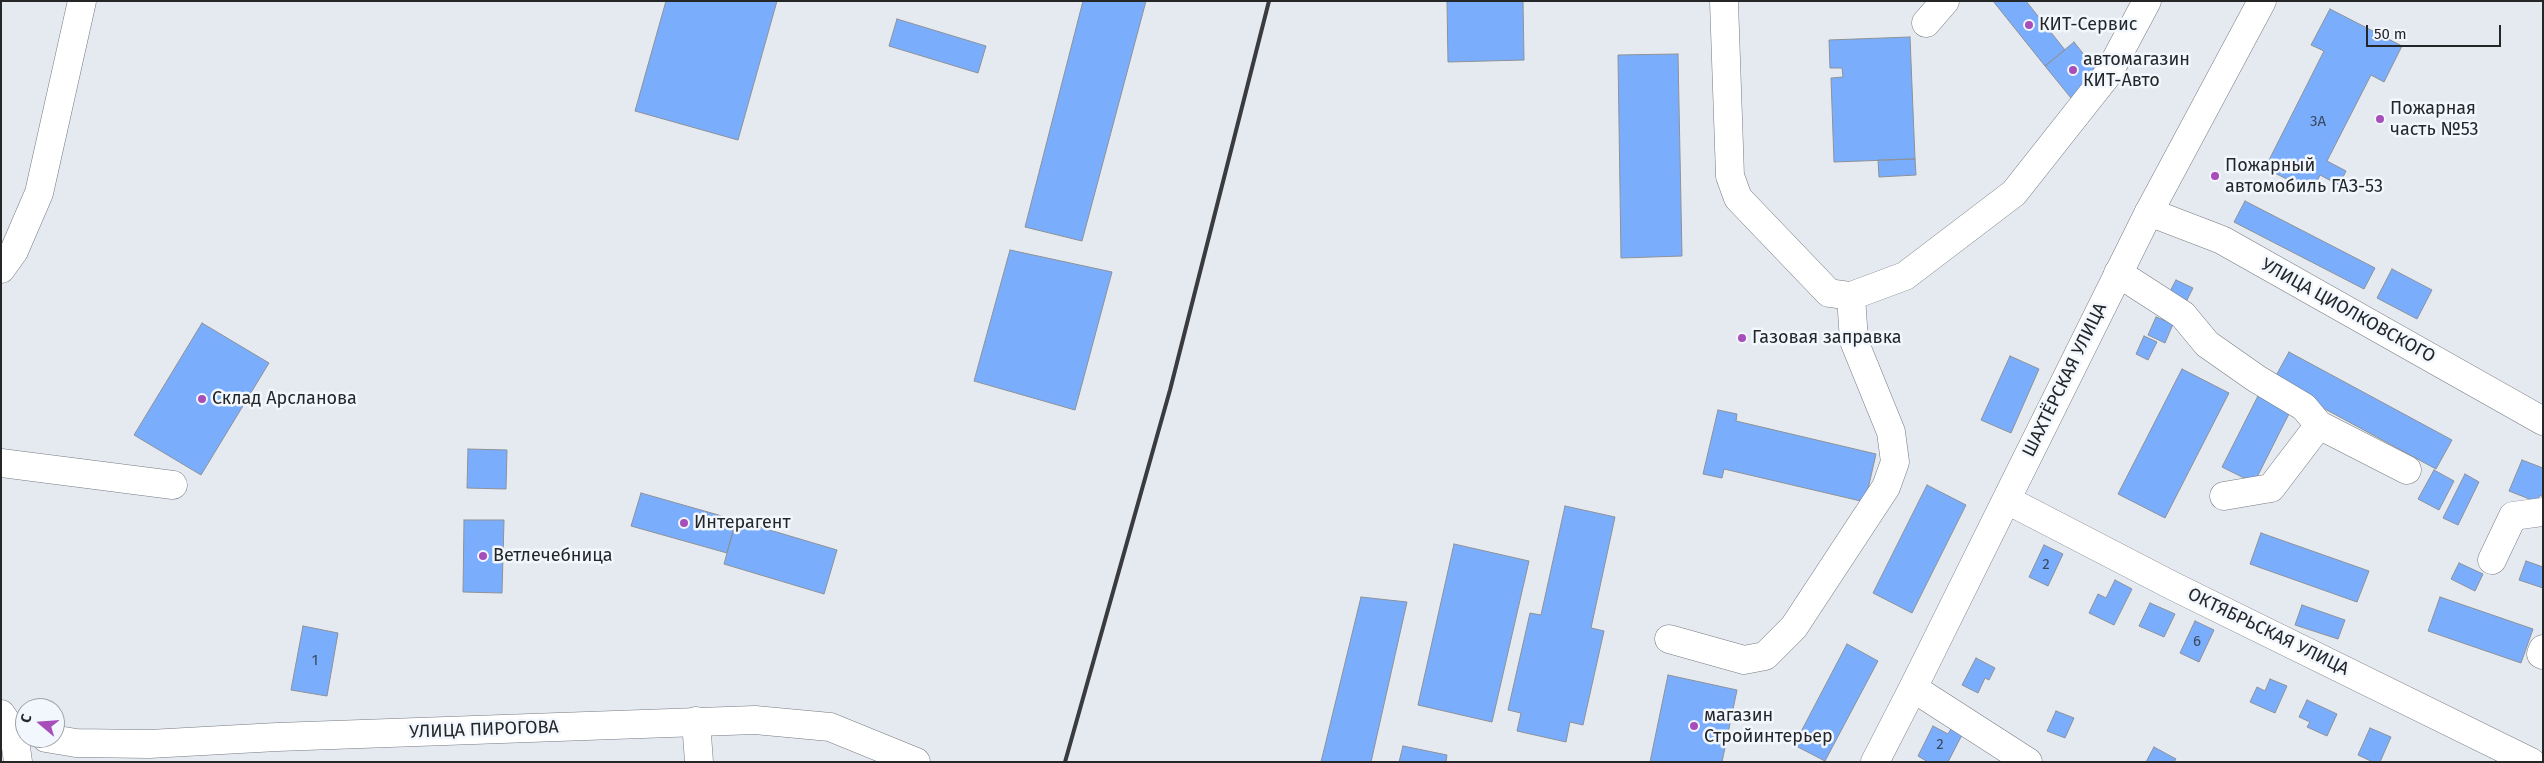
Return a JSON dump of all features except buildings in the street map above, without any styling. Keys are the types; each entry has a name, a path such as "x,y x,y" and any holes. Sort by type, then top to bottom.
{"main road":[{"path":"1,269 14,251 39,193 82,1"},
{"path":"1724,1 1730,176 1738,198 1829,293 1851,296 1906,276 2014,193 2108,74 2147,1"},
{"path":"1926,23 1945,1"},
{"name":"ШАХТЁРСКАЯ УЛИЦА","path":"1874,762 1914,688 2149,212 2262,1"},
{"name":"УЛИЦА ЦИОЛКОВСКОГО","path":"2149,212 2222,240 2543,421"},
{"path":"2118,273 2183,314 2208,344 2257,380 2304,407 2319,425 2407,470"},
{"path":"1669,639 1744,660 1765,656 1794,627 1886,487 1895,462 1891,432 1854,341 1851,296"},
{"path":"2224,496 2271,488 2319,425"},
{"path":"1,463 173,485"},
{"name":"ОКТЯБРЬСКАЯ УЛИЦА","path":"2007,500 2173,586 2531,762"},
{"path":"2492,560 2513,516 2543,512"},
{"path":"2543,649 2541,654 2543,655"},
{"path":"1914,688 2028,762"},
{"name":"УЛИЦА ПИРОГОВА","path":"65,741 149,744 754,720 830,727 916,762"},
{"path":"696,721 699,762"},
{"path":"13,727 18,762"}],"railway":[{"path":"1065,762 1170,390 1269,1"}],"place":[{"name":"КИТ-Сервис","path":"2029,25"},
{"name":"автомагазин КИТ-Авто","path":"2073,70"},
{"name":"Пожарная часть №53","path":"2380,119"},
{"name":"Пожарный автомобиль ГАЗ-53","path":"2215,176"},
{"name":"Газовая заправка","path":"1742,338"},
{"name":"Склад Арсланова","path":"202,399"},
{"name":"Интерагент","path":"684,523"},
{"name":"Ветлечебница","path":"483,556"},
{"name":"магазин Стройинтерьер","path":"1694,726"}]}
